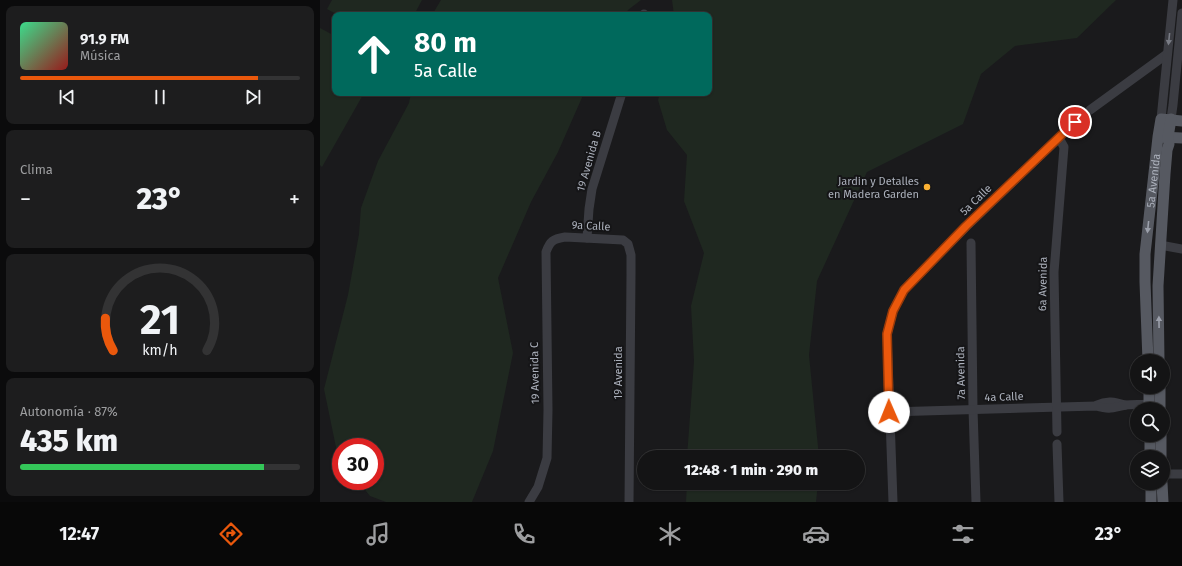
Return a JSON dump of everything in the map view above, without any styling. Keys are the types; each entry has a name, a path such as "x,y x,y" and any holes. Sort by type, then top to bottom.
{"main road":[{"name":"5a Avenida","path":"1148,354 1145,254 1163,137 1171,120"},
{"name":"5a Avenida","path":"1159,354 1158,286 1165,174 1169,144 1163,137"},
{"path":"1163,137 1182,138"},
{"path":"1151,490 1151,502"},
{"path":"1162,490 1163,502"}],"street":[{"name":"5a Avenida","path":"1171,120 1167,54 1173,0"},
{"name":"5a Avenida","path":"1171,120 1182,13"},
{"name":"5a Calle","path":"893,502 887,334 893,311 904,290 966,226 1087,112 1167,54"},
{"name":"19 Avenida B","path":"587,238 592,189 621,96"},
{"name":"6a Avenida","path":"1057,432 1054,272 1064,148 1059,138"},
{"name":"9a Calle","path":"552,240 565,237 587,238 623,240 628,244"},
{"name":"19 Avenida C","path":"529,502 538,487 547,458 548,403 546,252 552,240"},
{"name":"7a Avenida","path":"971,243 973,409 976,502"},
{"name":"19 Avenida","path":"628,244 631,255 629,502"},
{"path":"1160,245 1182,249"},
{"name":"4a Calle","path":"889,412 1096,406 1103,402 1115,402 1130,405"},
{"path":"1057,444 1059,502"},
{"path":"1170,474 1182,474"}],"shaded area":[{"path":"332,0 422,0 416,12 332,12 327,9"},
{"path":"441,0 641,0 627,12 434,12"},
{"path":"672,0 1116,0 1077,38 1015,46 981,74 963,124 867,172 817,281 809,355 818,450 688,450 694,361 691,306 704,253 684,201 687,155 667,130 658,100 659,96 712,96 712,12 674,12"},
{"path":"320,28 332,34 332,96 362,96 322,167 320,165"},
{"path":"410,96 583,96 558,152 531,202 498,278 513,353 493,451 472,502 386,502 370,496 365,490 384,490 384,438 334,438 324,389 348,295 359,234 361,208 378,161 409,103"},
{"path":"687,490 817,490 816,502 686,502"}],"place":[{"name":"Jardin y Detalles en Madera Garden","path":"927,187"}],"route":[{"path":"889,412 887,334 893,311 904,290 966,226 1075,122"}]}
